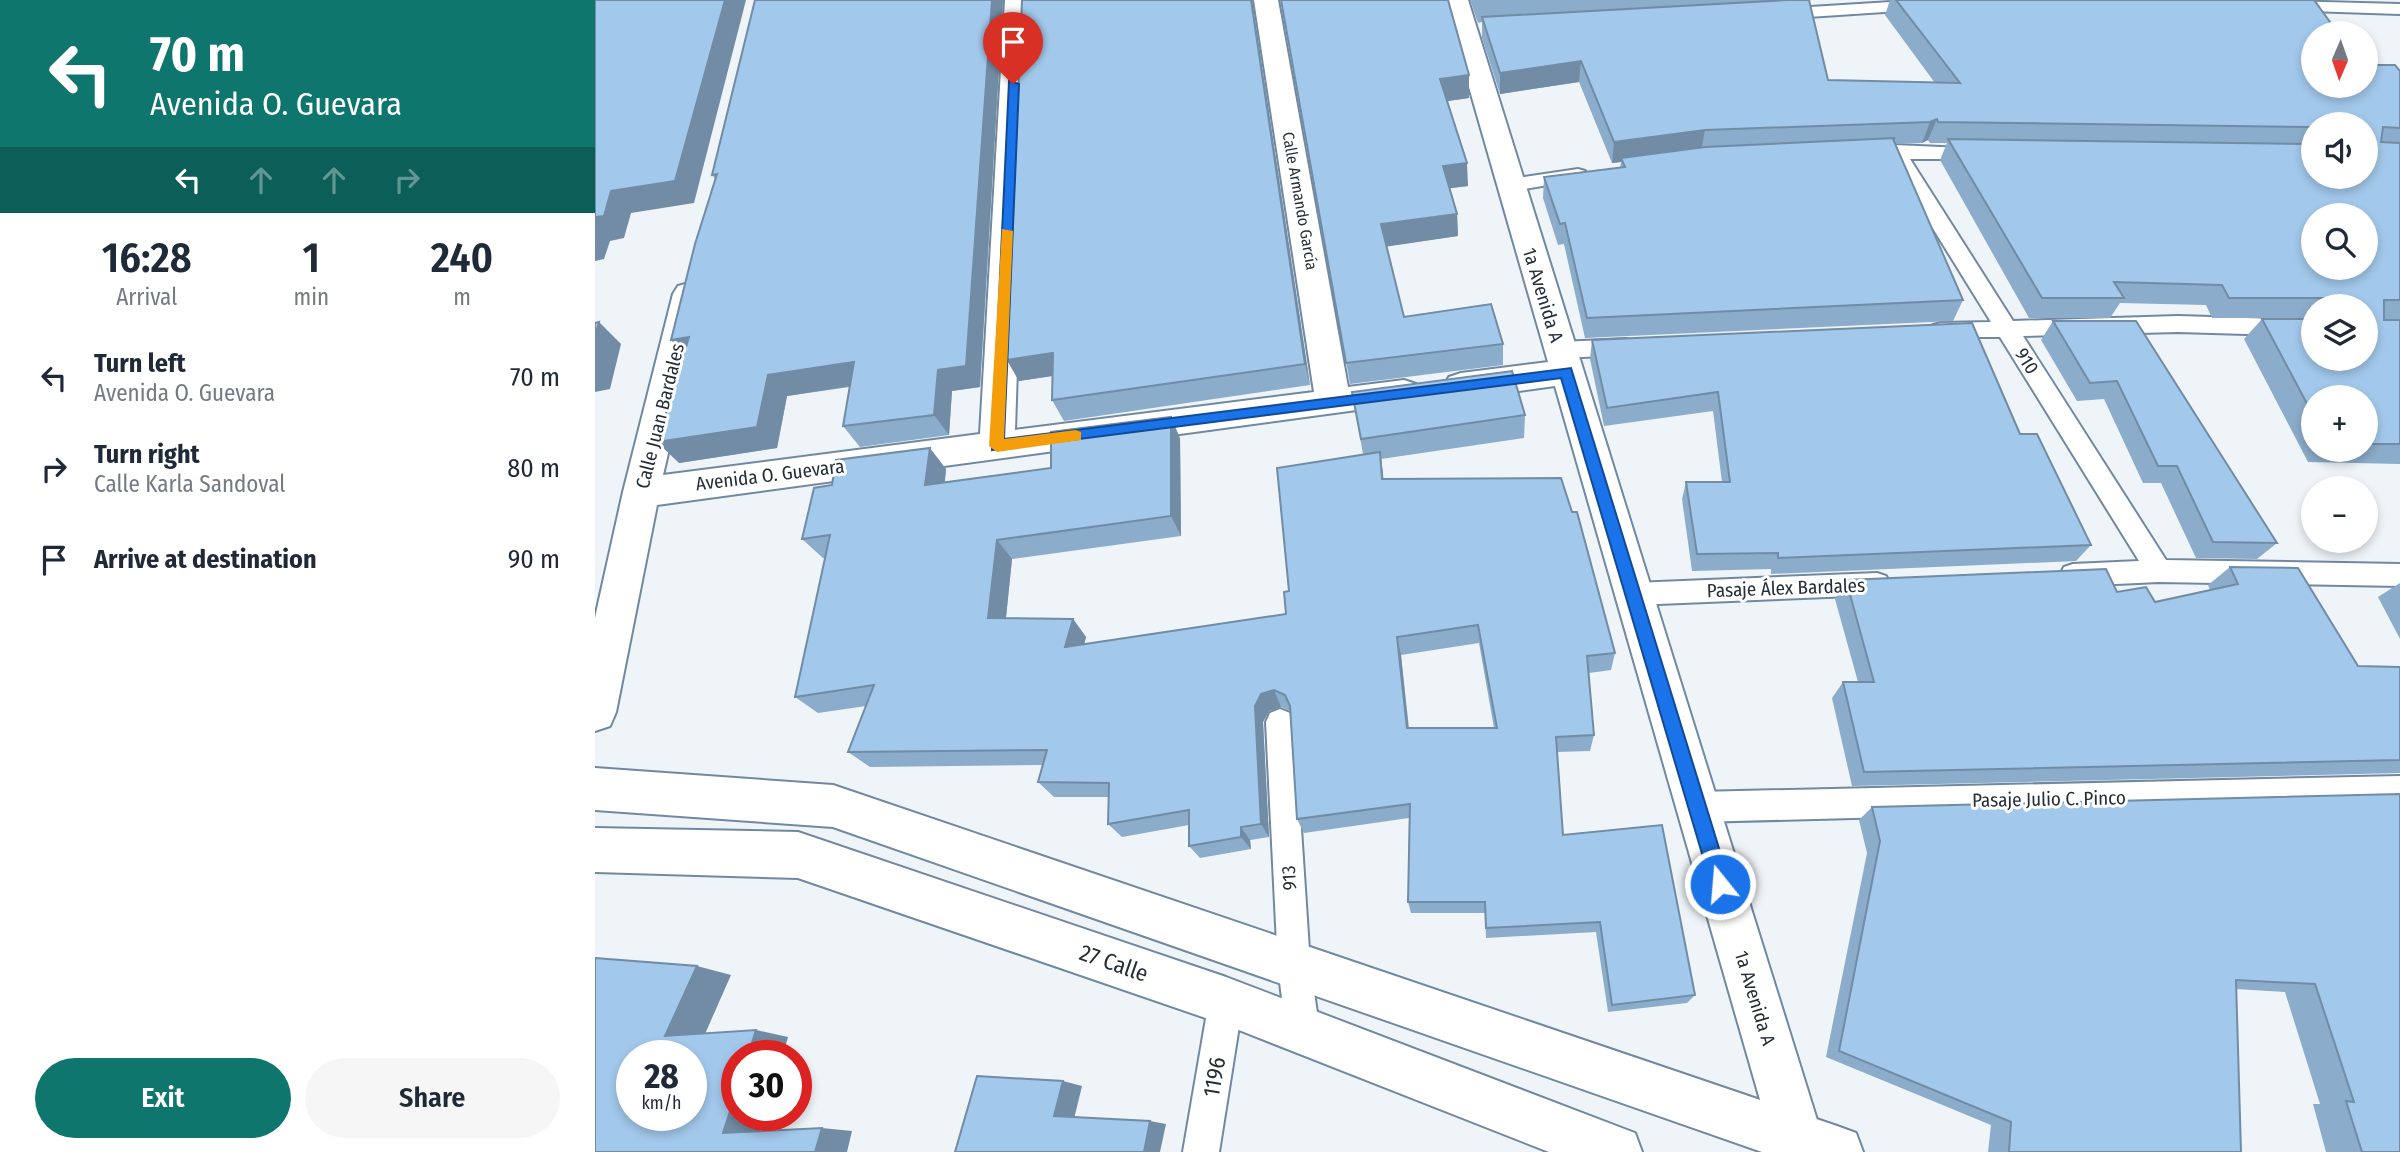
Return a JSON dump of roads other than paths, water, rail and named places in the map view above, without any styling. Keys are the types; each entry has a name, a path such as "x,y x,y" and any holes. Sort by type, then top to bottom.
{"street":[{"path":"997,446 1017,0"},
{"name":"Calle Armando García","path":"1266,0 1333,402"},
{"name":"1a Avenida A","path":"1466,21 1563,361 1697,807 1812,1147"},
{"name":"Calle Juan Bardales","path":"595,712 641,492 696,266"},
{"name":"Avenida O. Guevara","path":"641,492 1333,402 1563,361"},
{"path":"595,789 833,806 1812,1147"},
{"name":"27 Calle","path":"595,850 798,855 1226,1001 1616,1152"}],"lane":[{"path":"1755,15 1807,6 1940,4"},
{"path":"2263,6 2400,9"},
{"path":"1840,154 1895,151 1993,153"},
{"name":"910","path":"1895,151 2159,571"},
{"path":"1511,184 1601,173"},
{"path":"1923,332 2178,324 2301,328"},
{"path":"1563,361 1644,346"},
{"path":"2049,576 2159,571 2400,575"},
{"name":"Pasaje Álex Bardales","path":"1634,594 1896,583"},
{"name":"913","path":"1280,722 1294,965 1303,1033"},
{"name":"Pasaje Julio C. Pinco","path":"1697,807 2400,790"},
{"name":"1196","path":"1201,1152 1226,1001"}]}
